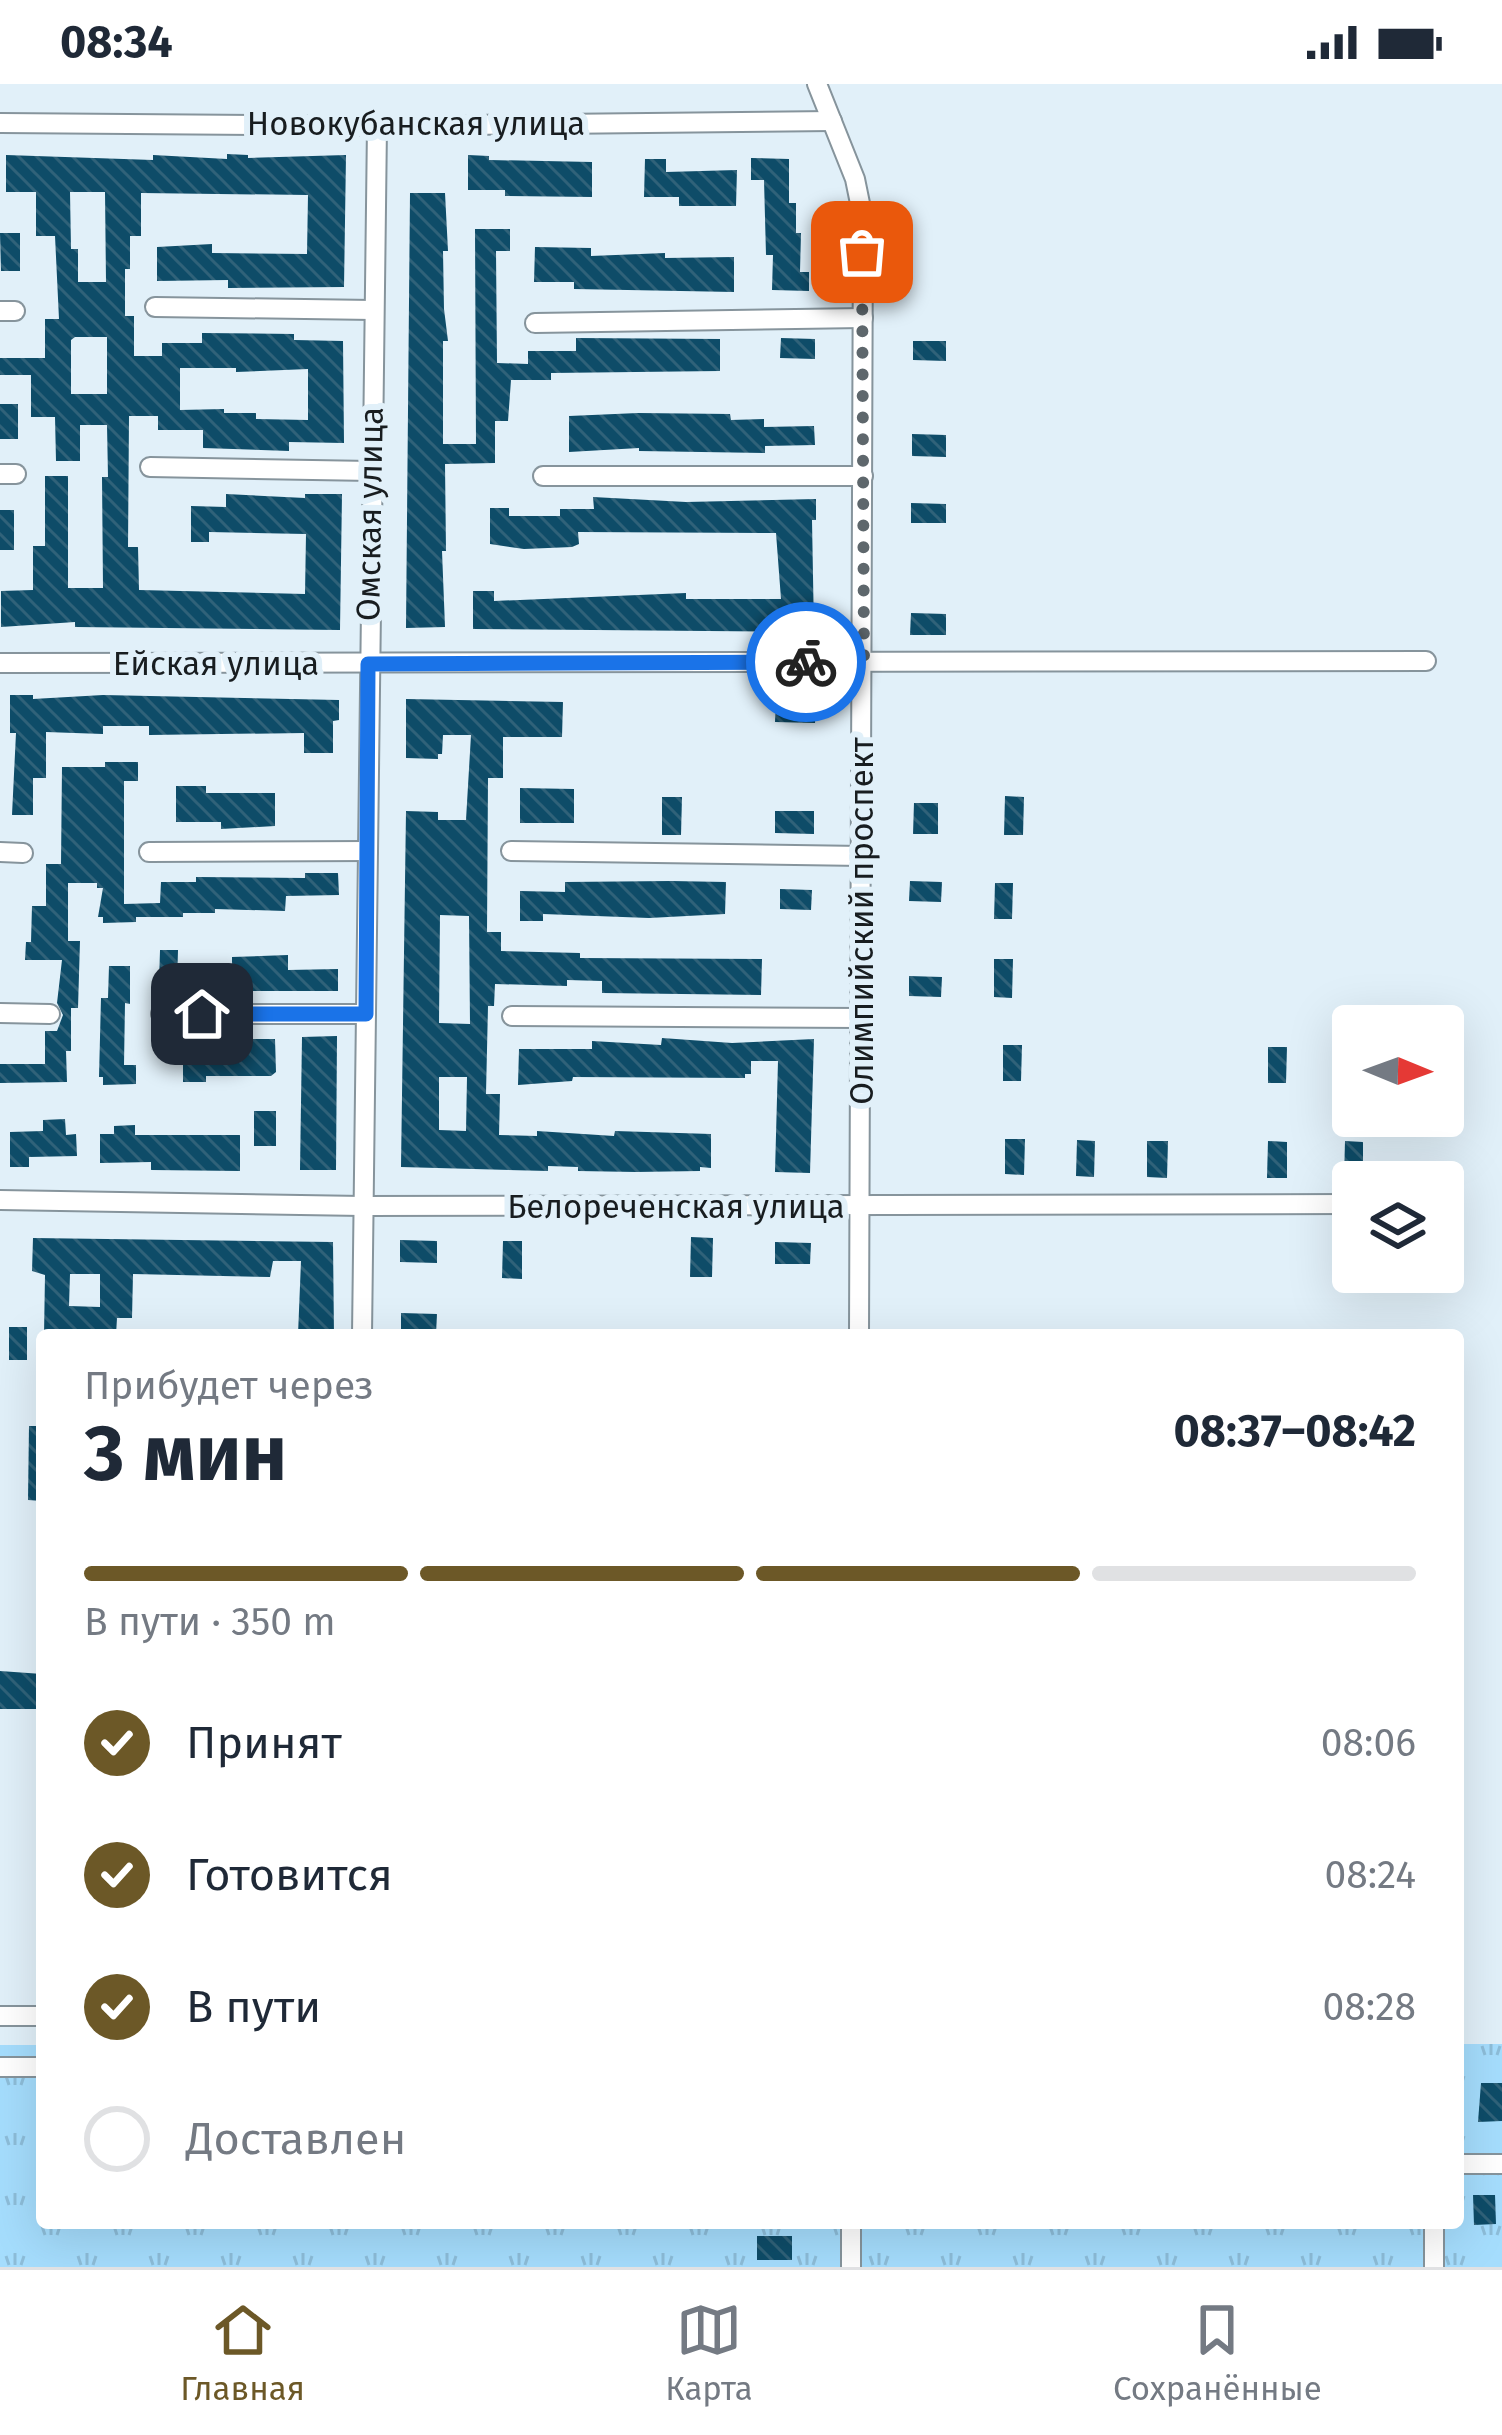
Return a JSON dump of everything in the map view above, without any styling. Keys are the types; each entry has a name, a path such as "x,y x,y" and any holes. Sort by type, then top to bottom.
{"street":[{"name":"Олимпийский проспект","path":"817,84 855,179 862,218 859,1329"},
{"name":"Новокубанская улица","path":"0,123 832,122"},
{"name":"Омская улица","path":"362,1329 376,126"},
{"path":"155,307 374,310"},
{"path":"535,323 863,318"},
{"path":"150,467 370,471"},
{"path":"543,476 863,476"},
{"name":"Ейская улица","path":"0,663 1426,661"},
{"path":"149,852 368,851"},
{"path":"511,851 862,856"},
{"path":"0,852 23,853"},
{"path":"0,1013 50,1014"},
{"path":"161,1014 366,1014"},
{"path":"512,1016 861,1018"},
{"name":"Белореченская улица","path":"0,1200 362,1206 1332,1204"},
{"path":"0,2016 36,2016"},
{"path":"0,2067 36,2067"},
{"path":"1464,2164 1502,2164"},
{"path":"851,2229 851,2267"},
{"path":"1434,2229 1434,2267"}],"green space":[{"path":"1464,2044 1502,2044 1502,2267 0,2267 0,2045 36,2045 36,2229 1464,2229"}],"building":[{"path":"227,154 248,158 346,155 344,287 228,288 228,280 157,281 157,247 212,244 212,253 307,254 308,195 141,193 141,236 130,236 130,269 125,269 125,316 134,316 134,356 162,356 162,343 202,343 202,333 294,334 294,340 343,341 344,443 289,442 289,451 203,448 203,430 158,430 158,416 129,416 128,547 138,547 139,590 305,594 306,534 209,532 209,542 191,542 191,506 226,507 226,494 305,498 305,494 342,494 340,630 75,627 75,622 1,627 1,591 33,590 33,546 45,546 45,476 68,476 68,588 103,588 102,477 108,477 107,425 80,425 80,461 56,461 55,417 31,417 31,375 0,375 0,358 45,358 45,319 59,319 55,236 36,236 36,192 6,192 6,155 227,159","holes":["70,192 105,192 106,282 78,282 78,249 71,249","107,337 107,394 71,394 71,340","180,368 308,369 308,420 256,419 256,413 224,413 224,409 180,410"]},
{"path":"468,155 489,156 489,160 592,162 592,197 505,196 505,190 468,190"},
{"path":"751,158 789,159 789,203 796,203 800,272 809,272 809,291 772,290 764,180 751,180"},
{"path":"645,159 666,159 666,172 737,170 736,206 679,206 679,197 644,197"},
{"path":"410,193 445,193 448,341 443,341 443,444 476,444 475,229 510,229 510,251 496,251 497,363 528,364 528,351 576,351 576,338 720,339 720,371 551,373 551,380 511,380 508,421 495,421 495,463 445,464 445,627 406,628"},
{"path":"0,233 20,233 20,271 1,271"},
{"path":"535,247 591,248 591,256 734,257 734,292 574,289 574,282 534,282"},
{"path":"781,338 815,339 815,359 780,358"},
{"path":"913,341 946,341 946,361 913,360"},
{"path":"0,404 18,404 18,439 0,439"},
{"path":"730,414 731,420 764,419 764,427 814,426 815,445 765,446 765,453 639,448 569,452 569,416"},
{"path":"912,434 946,435 946,457 912,456"},
{"path":"593,497 686,502 816,499 816,520 812,520 814,632 473,629 473,591 494,591 494,601 686,593 686,599 781,599 776,533 578,532 579,544 572,547 524,549 490,544 490,508 509,508 509,516 560,516 560,509 594,509"},
{"path":"911,503 946,504 946,523 911,523"},
{"path":"0,510 14,510 14,550 0,550"},
{"path":"911,613 946,614 946,635 910,635"},
{"path":"10,695 33,695 33,699 103,695 339,700 339,720 333,721 333,753 304,753 304,733 149,735 149,726 103,726 103,734 46,732 46,778 33,778 33,815 12,815 16,733 10,733"},
{"path":"406,699 563,702 562,737 503,737 503,778 488,778 487,932 501,932 501,951 580,953 580,958 762,959 761,995 602,993 602,981 567,980 567,986 495,984 494,1006 488,1006 486,1094 500,1094 499,1135 537,1136 537,1131 614,1136 615,1131 711,1134 711,1168 636,1172 548,1166 548,1171 401,1167 406,811 438,812 438,820 466,820 471,735 443,735 438,759 406,758","holes":["440,915 469,916 470,1024 439,1023","439,1077 467,1077 466,1131 439,1130"]},
{"path":"776,700 816,700 815,723 775,722"},
{"path":"105,762 138,762 138,781 124,781 124,904 160,903 161,882 196,882 196,877 305,878 305,873 338,873 339,895 286,896 285,911 215,909 215,913 183,913 183,917 103,923 103,917 98,917 103,888 97,888 97,883 68,883 68,941 80,941 78,1008 71,1008 67,1082 0,1083 0,1064 45,1064 45,1031 57,1031 63,1015 57,1003 62,960 25,960 26,942 31,942 32,906 46,906 46,864 61,864 62,767 105,767"},
{"path":"176,786 206,786 206,793 275,793 275,826 221,829 221,822 176,822"},
{"path":"520,788 574,789 574,823 520,823"},
{"path":"1005,796 1024,797 1023,835 1004,835"},
{"path":"662,797 682,797 681,835 662,835"},
{"path":"914,803 938,803 938,834 913,834"},
{"path":"775,811 814,811 814,834 775,833"},
{"path":"910,881 942,882 941,902 909,901"},
{"path":"565,882 726,882 725,914 649,918 543,914 543,921 520,921 520,891 565,892"},
{"path":"995,883 1013,883 1012,919 994,919"},
{"path":"780,889 812,890 811,910 780,909"},
{"path":"160,950 178,950 177,982 159,982"},
{"path":"288,955 288,970 338,969 338,991 232,991 232,957"},
{"path":"994,959 1013,959 1012,998 994,997"},
{"path":"109,966 130,966 124,1065 136,1065 136,1084 103,1085 99,1077 101,998 108,998"},
{"path":"909,976 942,977 941,997 909,996"},
{"path":"337,1036 336,1170 300,1170 302,1037"},
{"path":"662,1038 732,1043 814,1039 810,1173 775,1172 778,1061 751,1061 751,1074 745,1078 573,1077 572,1081 518,1085 519,1049 592,1049 592,1041 661,1045"},
{"path":"221,1039 275,1039 276,1072 183,1082 183,1045 221,1045"},
{"path":"1003,1045 1022,1045 1021,1081 1003,1081"},
{"path":"1268,1047 1287,1047 1286,1083 1268,1083"},
{"path":"254,1111 276,1111 276,1146 254,1146"},
{"path":"65,1119 66,1135 76,1134 77,1156 29,1157 29,1167 10,1167 10,1132 43,1131 43,1120"},
{"path":"135,1125 135,1135 240,1135 240,1171 151,1170 151,1162 100,1163 100,1134 114,1134 114,1126"},
{"path":"1005,1139 1025,1139 1024,1175 1005,1174"},
{"path":"1077,1140 1095,1141 1094,1177 1076,1176"},
{"path":"1147,1141 1168,1141 1167,1178 1147,1177"},
{"path":"1268,1141 1287,1142 1287,1178 1267,1178"},
{"path":"1345,1141 1363,1142 1363,1161 1344,1161"},
{"path":"691,1237 713,1238 712,1277 690,1277"},
{"path":"33,1238 333,1242 334,1329 298,1329 301,1261 273,1261 270,1277 133,1274 132,1318 117,1318 116,1329 44,1329 45,1275 32,1271","holes":["70,1274 100,1274 100,1307 69,1306"]},
{"path":"400,1240 437,1241 437,1263 400,1262"},
{"path":"503,1241 522,1241 522,1279 502,1278"},
{"path":"775,1242 811,1243 810,1264 775,1264"},
{"path":"401,1313 437,1314 436,1329 401,1329"},
{"path":"9,1327 27,1327 27,1360 9,1360"},
{"path":"29,1426 36,1426 36,1501 28,1500"},
{"path":"0,1671 36,1674 36,1709 0,1709"},
{"path":"1481,2083 1502,2083 1502,2121 1478,2122"},
{"path":"1473,2195 1495,2195 1496,2224 1474,2225"},
{"path":"757,2236 792,2236 792,2260 757,2260"}],"way so far":[{"path":"806,662 864,662 862,252"}],"route":[{"path":"202,1014 366,1014 368,664 806,662"}]}
